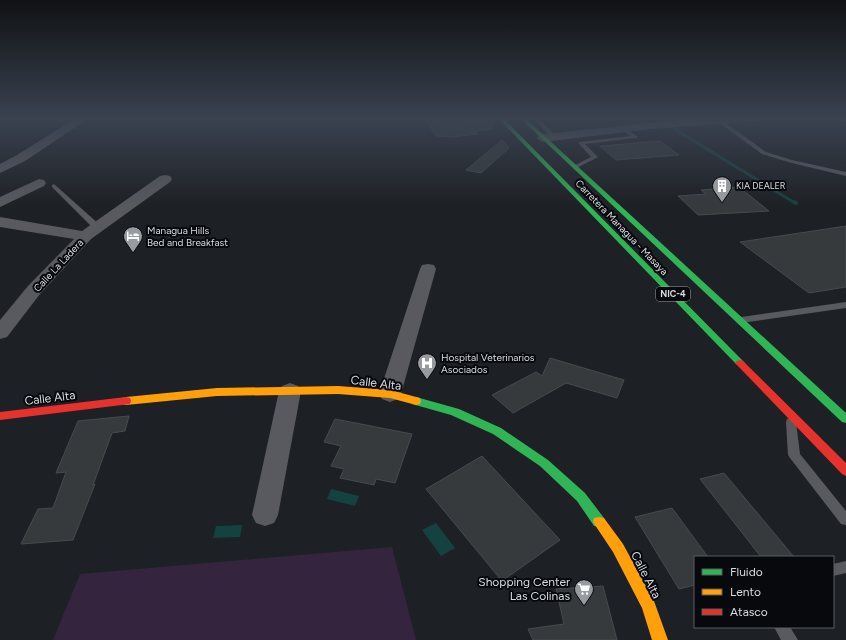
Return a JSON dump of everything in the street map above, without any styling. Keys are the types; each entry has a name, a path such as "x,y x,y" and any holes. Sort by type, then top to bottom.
{"main road":[{"name":"Carretera Managua - Masaya","path":"529,148 846,471"},
{"path":"545,148 554,158 560,179"},
{"name":"Carretera Managua - Masaya","path":"557,148 575,167 845,418"},
{"name":"Calle Alta","path":"0,416 217,392 338,390 390,394 455,412 497,431 544,463 582,497 618,548 649,606 660,640"}],"street":[{"path":"0,169 37,148"},
{"name":"Calle La Ladera","path":"0,333 34,290 92,232 165,179"},
{"path":"0,203 39,183"},
{"path":"0,222 92,232"},
{"path":"390,394 428,269"},
{"path":"265,515 290,391"}],"lane":[{"path":"575,167 595,157 586,148"},
{"path":"757,148 764,153 790,161 846,174"},
{"path":"54,186 92,232"},
{"path":"740,320 846,305"},
{"path":"791,414 794,454 846,520"},
{"path":"834,570 846,567"},
{"path":"782,628 790,640"}],"shaded area":[{"path":"392,547 416,640 53,640 80,574"}],"water":[{"path":"331,489 359,496 355,506 327,499"},
{"path":"436,523 455,548 441,556 422,530"},
{"path":"242,525 240,537 213,538 216,526"}],"building":[{"path":"493,148 509,148 481,173 466,170"},
{"path":"602,148 669,148 679,155 616,160"},
{"name":"KIA DEALER","path":"739,187 769,211 698,215 678,196 706,194 701,190"},
{"path":"846,226 846,287 809,293 740,242"},
{"path":"550,358 624,380 617,398 566,383 513,413 492,395 536,372 542,376"},
{"path":"129,416 125,431 112,433 93,485 95,484 73,540 21,544 38,509 53,508 66,472 56,473 78,421"},
{"path":"335,419 412,434 395,483 376,479 374,485 340,478 344,469 331,466 341,446 324,442"},
{"path":"482,456 560,540 502,581 426,489"},
{"path":"724,473 793,556 760,556 700,479"},
{"path":"672,508 707,556 694,556 694,585 679,589 635,517"},
{"name":"Shopping Center Las Colinas","path":"603,586 617,640 533,640 528,629 564,624 556,589"}],"waterway":[{"path":"705,148 795,203"}],"traffic: fast":[{"path":"529,148 740,363"},
{"path":"554,148 846,419"},
{"path":"416,401 455,412 497,431 544,463 581,497 599,522"}],"traffic: slow":[{"path":"126,401 217,392 338,390 390,394 416,401"},
{"path":"599,522 618,548 649,606 660,640"}],"traffic: jam":[{"path":"740,363 846,471"},
{"path":"0,416 126,401"}],"place":[{"name":"KIA DEALER","path":"722,203"},
{"name":"Managua Hills Bed and Breakfast","path":"133,253"},
{"name":"Hospital Veterinarios Asociados","path":"427,380"},
{"name":"Shopping Center Las Colinas","path":"584,606"}]}
